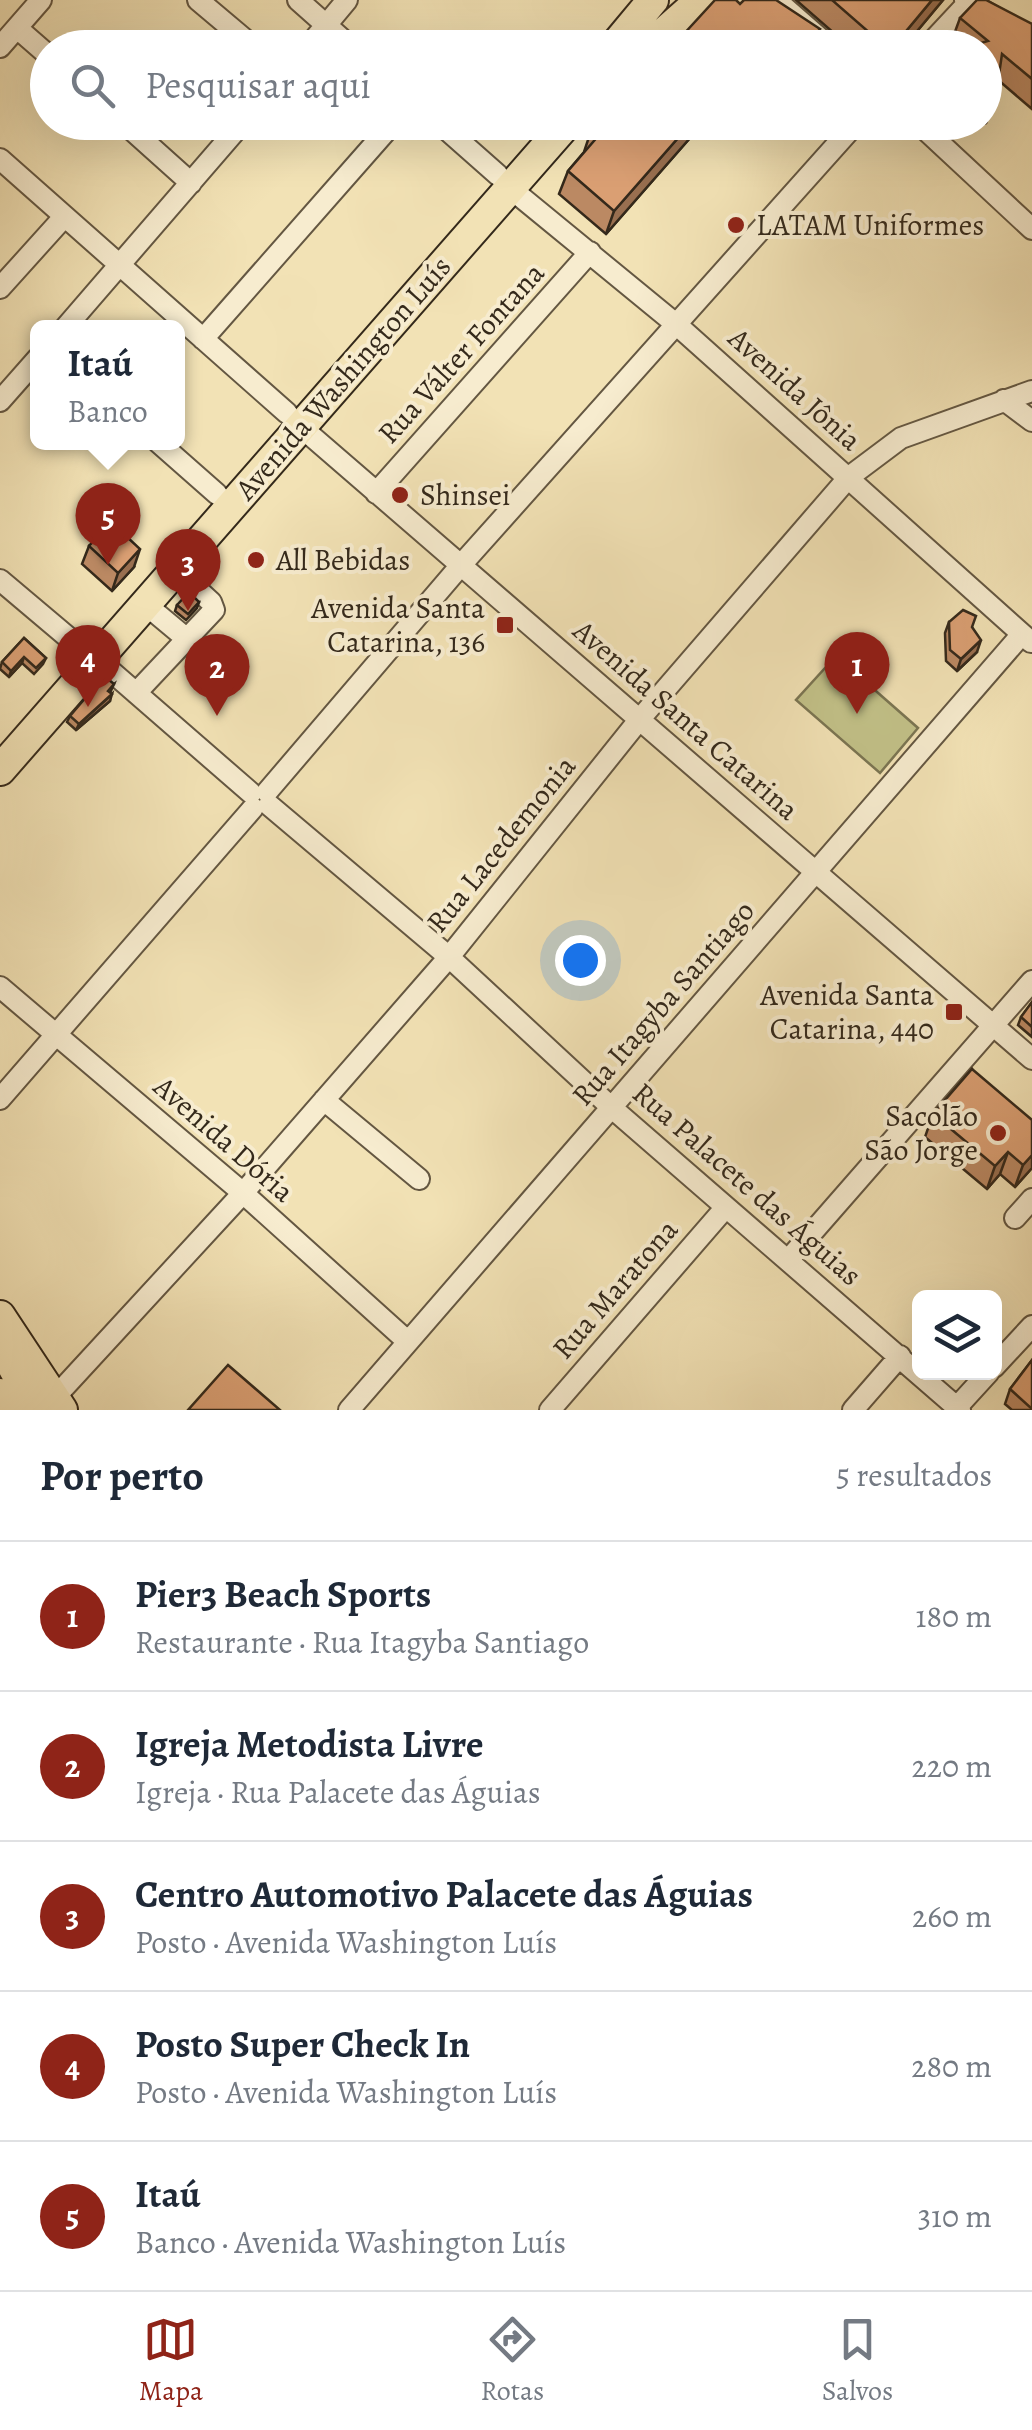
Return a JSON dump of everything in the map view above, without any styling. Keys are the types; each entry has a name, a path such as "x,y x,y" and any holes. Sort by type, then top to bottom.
{"highway":[{"path":"668,30 701,0"},
{"name":"Avenida Washington Luís","path":"0,744 146,604 294,420 504,181 533,140"},
{"name":"Avenida Washington Luís","path":"504,181 548,140"},
{"name":"Avenida Washington Luís","path":"0,770 216,494 294,420"},
{"path":"0,1316 52,1405"},
{"path":"6,1354 52,1405"},
{"path":"0,1394 8,1410"}],"street":[{"path":"0,47 41,0"},
{"path":"198,0 233,30"},
{"path":"298,0 332,30"},
{"path":"321,30 347,0"},
{"path":"776,0 810,30"},
{"path":"941,30 966,1 1032,39"},
{"path":"16,28 30,40"},
{"path":"143,140 190,182"},
{"path":"71,320 227,140"},
{"path":"204,339 378,140"},
{"name":"Avenida Jônia","path":"458,140 678,325 1027,639"},
{"path":"0,1099 461,565 841,140"},
{"path":"936,140 1032,229"},
{"name":"Avenida Santa Catarina","path":"0,160 182,320"},
{"path":"0,288 64,217"},
{"name":"Rua Válter Fontana","path":"376,493 590,252"},
{"name":"Avenida Santa Catarina","path":"185,322 376,493 1032,1060"},
{"path":"0,401 30,367"},
{"name":"Rua Lacedemonia","path":"52,1405 448,957 639,720 850,477 901,438 1032,390"},
{"path":"1004,400 1032,422"},
{"path":"167,450 216,494"},
{"path":"136,693 214,607 176,569"},
{"name":"Rua Palacete das Águias","path":"0,580 448,957 612,1108 959,1409"},
{"path":"146,604 187,638"},
{"name":"Rua Itagyba Santiago","path":"349,1410 817,872 1027,639"},
{"path":"788,1259 1032,980"},
{"name":"Avenida Dória","path":"0,987 243,1193 406,1340"},
{"path":"324,1100 419,1179"},
{"path":"1015,1218 1032,1199"},
{"name":"Rua Maratona","path":"550,1410 726,1207"},
{"path":"1002,1358 1032,1326"},
{"path":"854,1410 900,1356"},
{"path":"959,1409 983,1380"}],"shaded area":[{"path":"836,656 918,728 880,773 796,700"}],"building":[{"path":"715,0 736,0 740,4 744,0 776,0 820,29 819,30 688,30"},
{"path":"832,0 932,0 907,30 866,30"},
{"path":"977,0 986,0 1032,24 1032,79 1002,54 1002,30 975,30 960,18"},
{"path":"595,140 676,140 614,211 568,171"},
{"path":"111,522 140,549 118,573 89,546"},
{"path":"189,592 199,602 188,614 177,605"},
{"path":"963,610 976,616 972,627 981,640 961,659 950,650 949,622"},
{"path":"24,638 46,658 36,668 24,657 11,671 2,662"},
{"path":"104,676 114,684 108,691 112,694 79,724 70,716"},
{"path":"1032,1002 1032,1027 1021,1017"},
{"path":"972,1069 1032,1120 1032,1155 1023,1165 1008,1152 995,1166 933,1114"},
{"path":"1032,1360 1032,1409 1010,1389"},
{"path":"228,1365 280,1410 188,1410"}],"place":[{"name":"LATAM Uniformes","path":"736,225"},
{"name":"Shinsei","path":"400,495"},
{"name":"All Bebidas","path":"256,560"},
{"name":"Itaú","path":"108,565"},
{"name":"Centro Automotivo Palacete das Águias","path":"188,611"},
{"name":"Avenida Santa Catarina, 136","path":"505,625"},
{"name":"Posto Super Check In","path":"88,707"},
{"name":"Pier3 Beach Sports","path":"857,714"},
{"name":"Igreja Metodista Livre","path":"217,716"},
{"name":"Avenida Santa Catarina, 440","path":"954,1012"},
{"name":"Sacolão São Jorge","path":"998,1133"}]}
